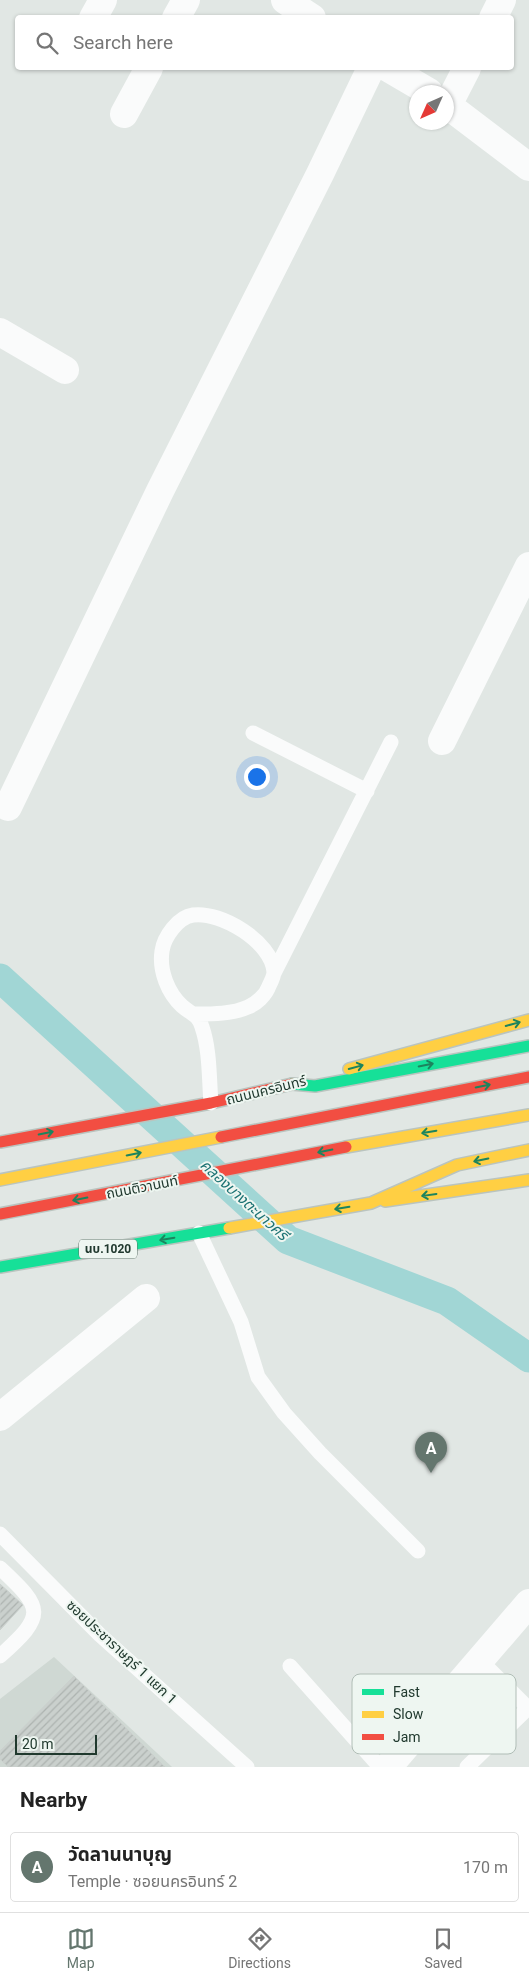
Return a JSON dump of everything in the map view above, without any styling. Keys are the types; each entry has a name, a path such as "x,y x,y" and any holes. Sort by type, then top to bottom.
{"main road":[{"name":"ถนนนครอินทร์","path":"0,1142 93,1123 211,1103 292,1084 529,1020"},
{"path":"292,1084 315,1086 529,1046"},
{"path":"0,1180 529,1077"},
{"name":"ถนนติวานนท์","path":"0,1214 529,1114"},
{"path":"371,1203 457,1165 529,1150"},
{"name":"นบ.1020","path":"0,1268 312,1212 529,1180"}],"street":[{"path":"95,15 103,0"},
{"path":"178,15 186,0"},
{"path":"285,0 308,15"},
{"path":"494,15 502,0"},
{"path":"124,114 148,70"},
{"path":"8,807 164,482 320,174 370,70"},
{"path":"391,70 416,85"},
{"path":"453,85 465,70"},
{"path":"454,110 529,167"},
{"path":"0,332 64,370"},
{"path":"442,741 529,566"},
{"path":"0,1418 146,1298"},
{"path":"468,1674 529,1603"},
{"path":"388,1767 399,1754"}],"lane":[{"path":"253,733 367,791"},
{"path":"274,974 271,960 250,935 204,915 191,915 180,921 172,929 165,942 162,960 170,992 184,1008 196,1014 230,1012 249,1007 268,990 274,974 391,742"},
{"path":"196,1014 203,1028 211,1103"},
{"path":"199,1233 241,1322 258,1377 284,1413 320,1453 418,1551"},
{"name":"ซอยประชาราษฎร์ 1 แยก 1","path":"0,1534 100,1635 247,1767"},
{"path":"0,1568 25,1593 34,1607 35,1616 32,1623 0,1656"},
{"path":"480,1660 494,1674"},
{"path":"290,1666 352,1736"},
{"path":"516,1697 528,1709 516,1720"},
{"path":"368,1754 380,1767"},
{"path":"467,1767 481,1754"}],"shaded area":[{"path":"54,1657 172,1767 0,1767 0,1699"}],"building":[{"path":"0,1584 23,1605 0,1630"},
{"path":"74,1676 165,1767 8,1767 0,1759 0,1751"}],"waterway":[{"name":"คลองบางตะนาวศรี","path":"0,978 288,1240 447,1301 529,1358"}],"traffic: fast":[{"path":"292,1084 315,1086 529,1046"},
{"path":"0,1267 229,1228"}],"traffic: slow":[{"path":"349,1069 529,1020"},
{"path":"346,1147 529,1115"},
{"path":"0,1180 221,1137"},
{"path":"229,1228 371,1203 457,1165 529,1150"},
{"path":"385,1201 529,1180"}],"traffic: jam":[{"path":"221,1137 529,1077"},
{"path":"0,1142 211,1103 292,1084"},
{"path":"0,1214 346,1147"}],"place":[{"name":"วัดลานนาบุญ","path":"431,1473"}]}
